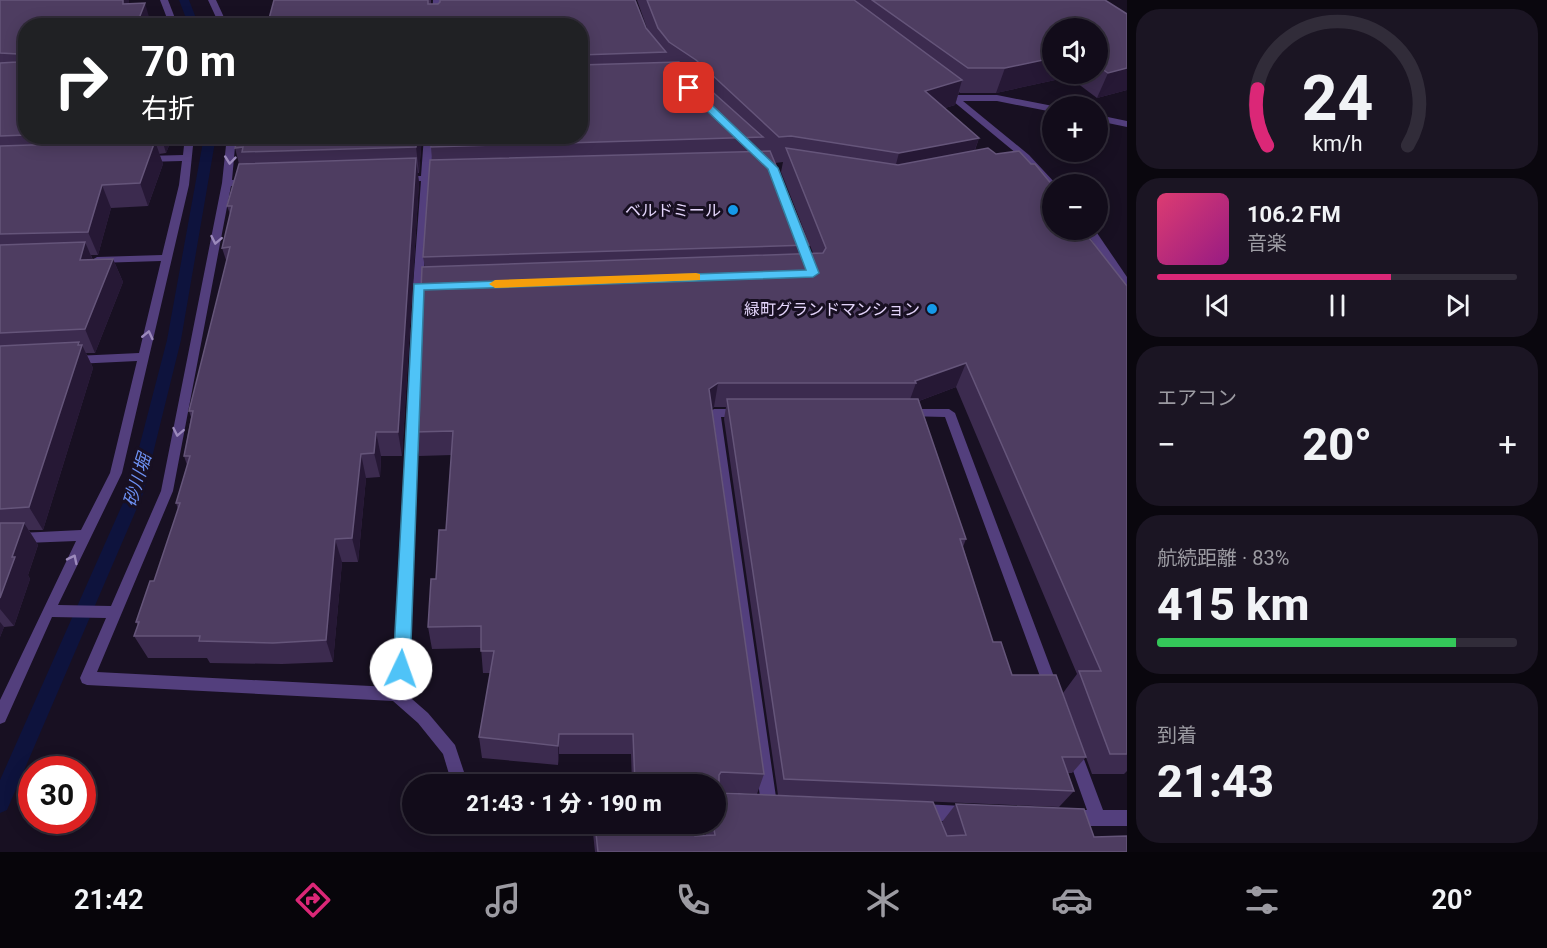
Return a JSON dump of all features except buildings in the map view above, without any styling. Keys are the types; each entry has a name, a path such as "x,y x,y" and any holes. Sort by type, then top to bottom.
{"street":[{"path":"164,0 171,18"},
{"path":"212,0 220,18"},
{"path":"436,18 437,0"},
{"path":"936,84 1026,157 1042,175"},
{"path":"956,98 998,98 1042,107"},
{"path":"1108,120 1127,124"},
{"path":"0,717 48,611 116,473 166,258 189,144"},
{"path":"231,144 227,183 167,491 87,678 396,694 423,718 450,750 457,774"},
{"path":"396,694 401,669 424,286 425,178 428,144"},
{"path":"1015,160 1026,157"},
{"path":"129,160 188,158"},
{"path":"390,179 461,177"},
{"path":"227,183 262,182"},
{"path":"1097,240 1127,285"},
{"path":"83,261 166,258"},
{"path":"60,360 143,357"},
{"path":"748,803 775,804 714,413 749,413"},
{"path":"890,413 949,413 1059,708"},
{"path":"0,539 85,535"},
{"path":"48,611 116,612"},
{"path":"1070,741 1098,819"},
{"path":"906,811 985,814"},
{"path":"928,812 935,832"},
{"path":"1053,818 1127,818"},
{"path":"696,834 700,852"}],"waterway":[{"name":"砂川堀","path":"184,0 191,18"},
{"name":"砂川堀","path":"0,803 135,494 174,340 209,144"}],"slow traffic":[{"path":"495,284 696,277"}],"place":[{"name":"ベルドミール","path":"733,210"},
{"name":"緑町グランドマンション","path":"932,309"}],"route":[{"path":"401,669 418,286 813,273 772,168 689,88"}]}
